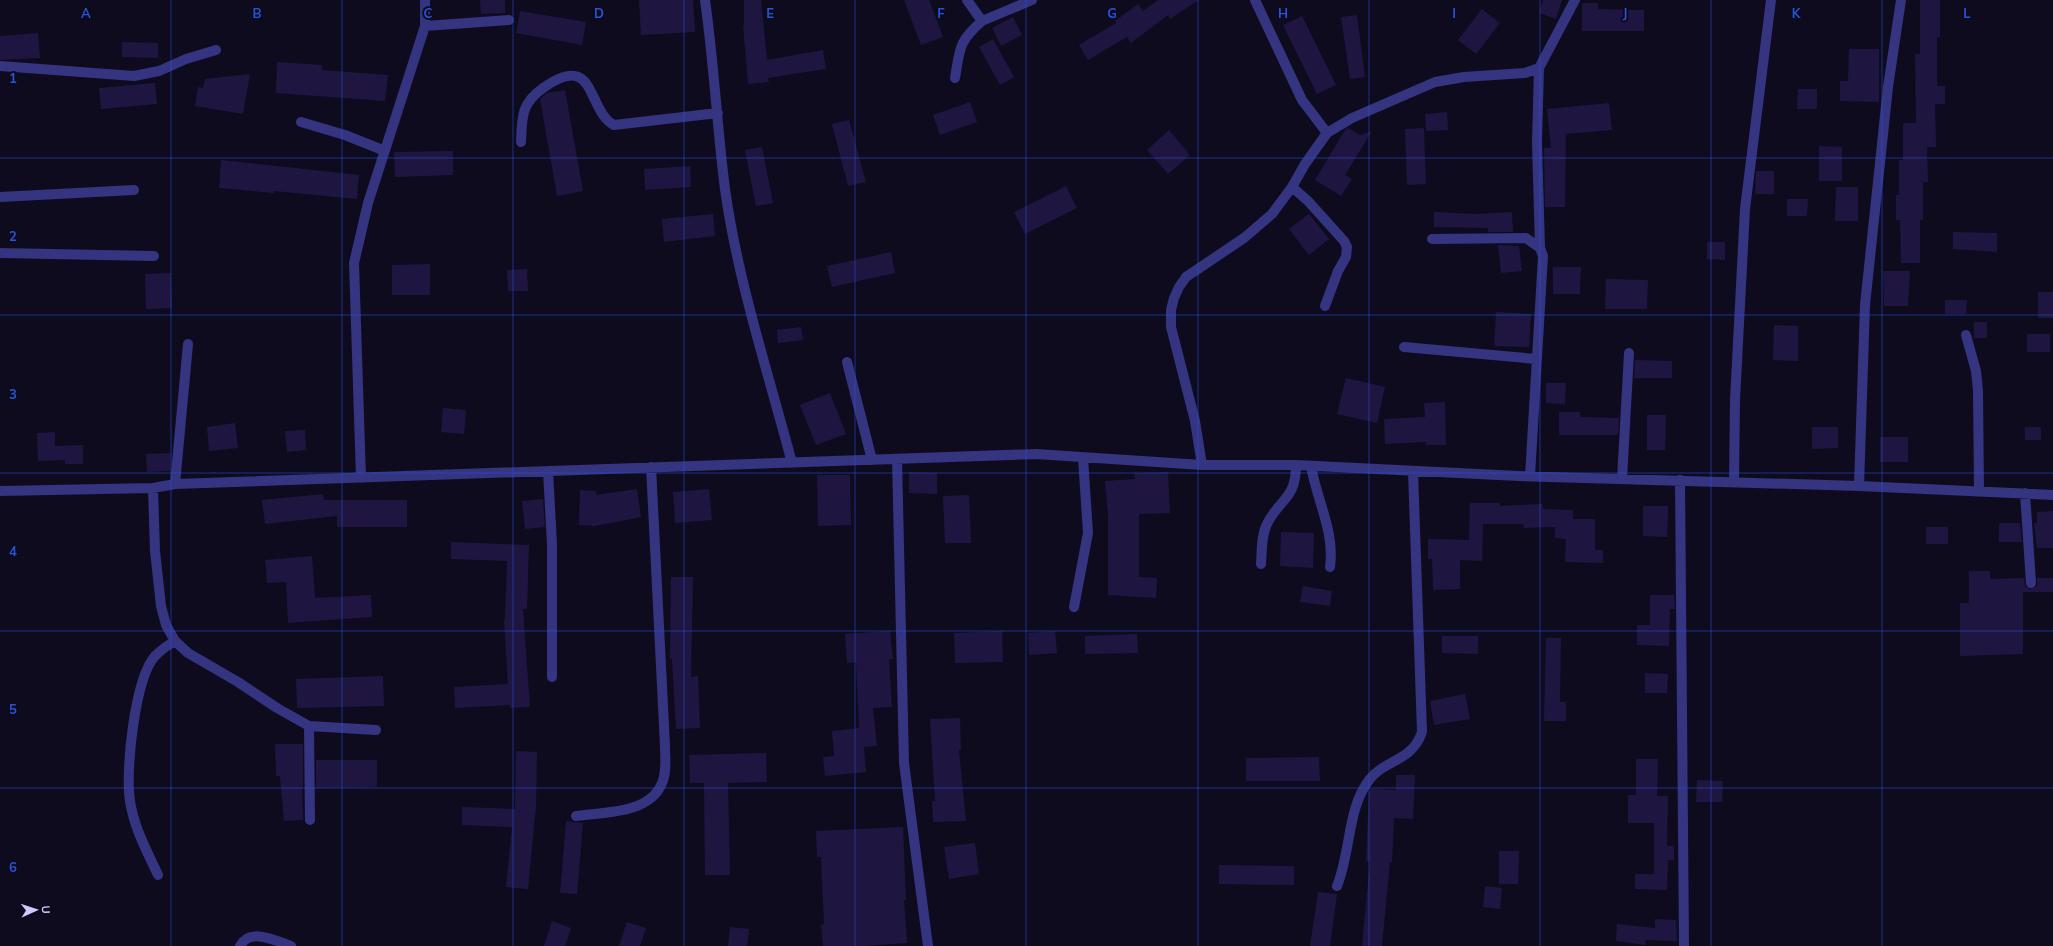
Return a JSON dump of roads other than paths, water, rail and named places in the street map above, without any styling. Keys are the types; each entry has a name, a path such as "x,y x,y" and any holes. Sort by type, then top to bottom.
{"street":[{"path":"361,478 354,263 368,203 426,26 425,0"},
{"path":"705,0 725,189 741,276 792,463"},
{"path":"967,0 982,21"},
{"path":"955,78 960,48 966,35 982,21 1032,0"},
{"path":"1255,0 1302,100 1327,133"},
{"path":"1530,476 1536,359 1544,265 1540,248 1537,142 1539,68 1575,0"},
{"path":"1734,482 1736,392 1745,208 1772,0"},
{"path":"1859,486 1864,305 1888,87 1901,0"},
{"path":"426,26 509,20"},
{"path":"0,66 134,76 158,71 186,59 216,50"},
{"path":"1202,465 1195,421 1171,326 1171,310 1174,298 1186,277 1250,233 1272,214 1292,187 1305,164 1327,133 1352,118 1435,82 1464,77 1524,73 1539,68"},
{"path":"521,142 522,114 533,95 558,79 571,76 583,79 588,84 604,116 614,125 718,112"},
{"path":"301,122 345,135 385,151"},
{"path":"1292,187 1308,201 1344,241 1347,247 1346,257 1338,271 1325,306"},
{"path":"0,197 134,190"},
{"path":"1432,238 1526,238 1540,248"},
{"path":"0,253 154,256"},
{"path":"1966,335 1976,371 1978,391 1979,491"},
{"path":"175,484 188,344"},
{"path":"1404,347 1536,359"},
{"path":"1622,479 1629,353"},
{"path":"847,362 872,460"},
{"path":"0,491 152,488 175,484 1036,454 1202,465 1296,465 1530,476 1859,486 2053,495"},
{"path":"1074,607 1088,533 1083,458"},
{"path":"897,459 904,763 928,946"},
{"path":"1261,564 1263,536 1266,525 1288,498 1296,478 1296,465"},
{"path":"1311,466 1317,497 1331,538 1330,567"},
{"path":"576,816 630,809 648,801 662,783 665,770 650,467"},
{"path":"548,471 552,544 552,677"},
{"path":"1336,886 1344,869 1356,806 1362,790 1377,772 1414,748 1422,732 1413,471"},
{"path":"1680,480 1684,946"},
{"path":"152,488 155,551 161,606 166,625 175,640 188,653 309,726 376,730"},
{"path":"2025,494 2031,583"},
{"path":"158,875 137,830 130,801 128,766 132,729 147,672 155,656 175,640"},
{"path":"309,726 310,820"},
{"path":"240,946 248,939 261,936 291,946"}]}
